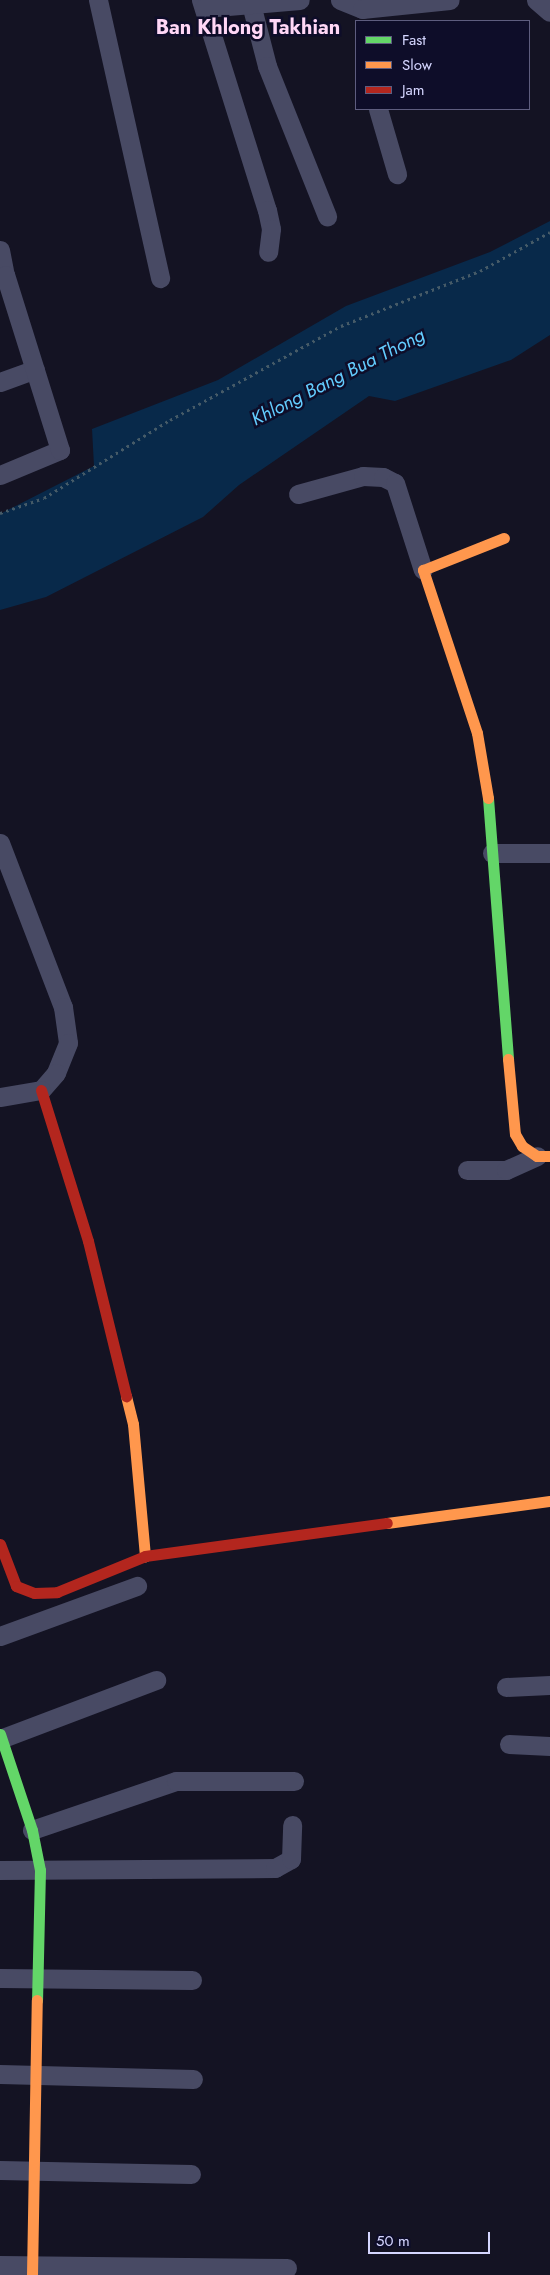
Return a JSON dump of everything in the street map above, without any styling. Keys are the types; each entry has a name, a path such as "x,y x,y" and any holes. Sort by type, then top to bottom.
{"street":[{"path":"98,0 160,278"},
{"path":"268,252 271,229 267,210 202,4 252,4 300,0"},
{"path":"340,0 363,15 450,0"},
{"path":"536,0 550,12"},
{"path":"252,4 267,66 327,216"},
{"path":"378,110 397,174"},
{"path":"0,250 3,276 60,450 0,475"},
{"path":"0,382 35,369"},
{"path":"298,494 363,476 383,477 395,483 477,733 492,853 513,1121 522,1146 544,1156"},
{"path":"422,570 504,538"},
{"path":"0,843 63,1007 68,1043 56,1073 41,1090 0,1097"},
{"path":"492,853 550,852"},
{"path":"41,1090 88,1241 132,1424 145,1556"},
{"path":"467,1170 506,1170 544,1156"},
{"path":"0,1544 16,1586 34,1593 57,1592 145,1556 550,1501"},
{"path":"0,1636 137,1586"},
{"path":"32,2270 40,1870 32,1830 1,1737 156,1680"},
{"path":"506,1687 550,1684"},
{"path":"509,1744 550,1746"},
{"path":"32,1830 176,1781 294,1781"},
{"path":"0,1870 275,1868 291,1859 292,1825"},
{"path":"0,1978 192,1980"},
{"path":"0,2074 193,2079"},
{"path":"0,2170 191,2174"},
{"path":"0,2265 32,2270 287,2268"}],"path":[{"path":"0,513 44,498 170,420 341,326 480,271 550,232"}],"water":[{"name":"Khlong Bang Bua Thong","path":"550,221 550,335 511,360 395,401 369,396 239,485 203,517 46,597 0,610 0,514 94,466 92,429 218,380 346,306 490,252"}],"traffic: fast":[{"path":"488,798 508,1059"},
{"path":"0,1734 32,1830 40,1870 37,2000"}],"traffic: slow":[{"path":"488,798 477,733 423,570 504,538"},
{"path":"508,1059 515,1134 522,1146 537,1156 550,1156"},
{"path":"126,1396 133,1424 145,1556"},
{"path":"387,1523 550,1501"},
{"path":"32,2275 37,2000"}],"traffic: jam":[{"path":"41,1090 88,1241 126,1396"},
{"path":"0,1544 16,1586 34,1593 57,1592 145,1556 387,1523"}],"district":[{"name":"Ban Khlong Takhian","path":"248,27"}]}
